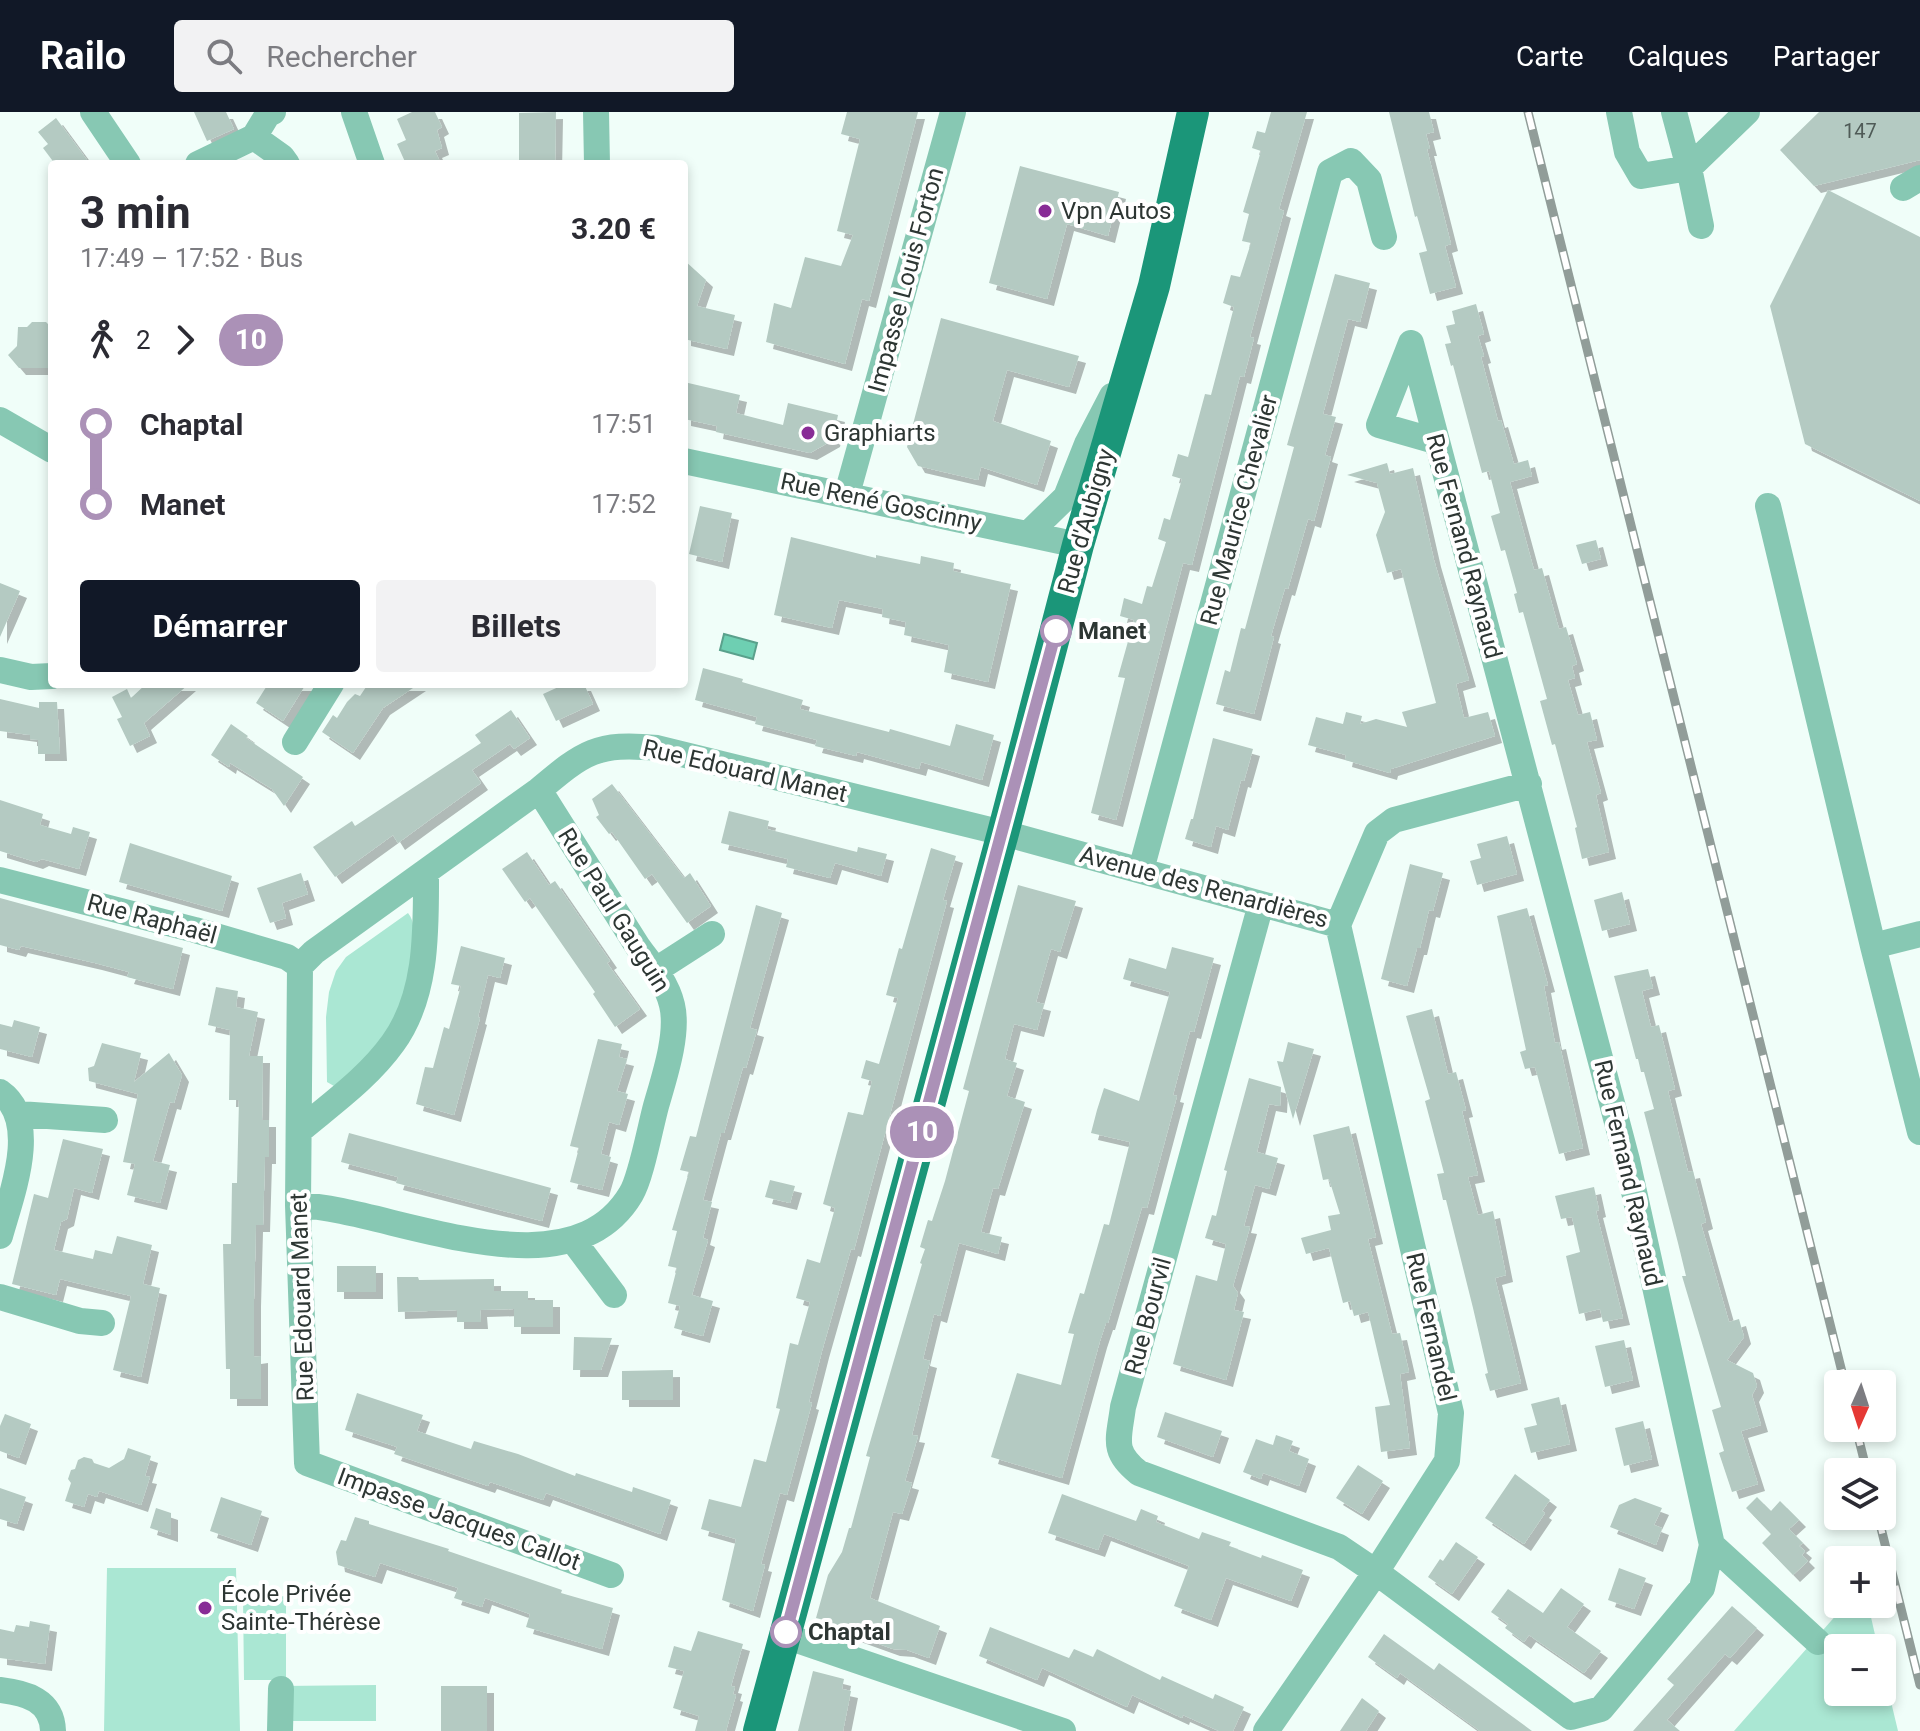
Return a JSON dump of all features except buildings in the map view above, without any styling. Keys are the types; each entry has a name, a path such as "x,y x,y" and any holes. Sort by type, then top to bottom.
{"main road":[{"name":"Rue d'Aubigny","path":"1154,286 1193,112"},
{"name":"Rue d'Aubigny","path":"759,1731 1078,545 1154,286 1215,112"}],"street":[{"path":"93,112 125,160"},
{"path":"206,160 254,137 268,114 273,112"},
{"path":"354,112 371,160"},
{"path":"596,112 597,160"},
{"name":"Impasse Louis Forton","path":"847,494 953,112"},
{"path":"1619,112 1627,152 1641,176 1689,168 1747,112"},
{"path":"1674,112 1701,226"},
{"path":"254,137 284,160"},
{"name":"Rue Maurice Chevalier","path":"1141,870 1330,172 1351,161 1369,180 1384,237"},
{"name":"Rue Fernand Raynaud","path":"1376,1572 1571,1717 1601,1709 1702,1588 1712,1545 1627,1160 1411,343 1379,425 1435,441"},
{"path":"1028,534 1066,497 1087,444 1133,357"},
{"path":"0,420 48,448"},
{"name":"Rue René Goscinny","path":"688,462 1078,545"},
{"path":"1768,506 1920,1132"},
{"path":"0,670 31,677 48,676"},
{"path":"295,742 329,688"},
{"name":"Rue Edouard Manet","path":"307,1463 298,1205 300,966 314,952 572,763 592,751 612,746 673,752 1003,833"},
{"name":"Avenue des Renardières","path":"1003,833 1338,925 1377,833 1394,820 1529,784"},
{"name":"Rue Paul Gauguin","path":"298,1205 325,1206 454,1237 499,1244 544,1246 572,1239 610,1221 632,1193 666,1070 672,1036 672,1005 656,970 638,947 539,790"},
{"path":"299,1131 365,1075 393,1043 407,1018 420,975 426,934 426,872"},
{"name":"Rue Raphaël","path":"0,880 226,939 287,957 300,966"},
{"name":"Rue Bourvil","path":"1261,904 1123,1407 1117,1449 1139,1473 1339,1547 1376,1572"},
{"name":"Rue Fernandel","path":"1266,1731 1376,1572 1447,1461 1451,1413 1338,925"},
{"path":"656,970 712,934"},
{"path":"1873,946 1920,934"},
{"path":"0,1092 19,1114 21,1135 17,1171 0,1236"},
{"path":"19,1114 105,1120"},
{"path":"572,1239 614,1295"},
{"path":"0,1297 80,1321 102,1323"},
{"name":"Impasse Jacques Callot","path":"307,1463 611,1575"},
{"path":"1712,1545 1818,1642"},
{"path":"785,1636 1027,1725 1063,1731"},
{"path":"280,1731 281,1689"},
{"path":"0,1690 34,1697 49,1719"}],"shaded area":[{"path":"724,634 757,643 753,659 720,650"},
{"path":"408,913 413,927 413,963 402,1004 392,1024 365,1059 334,1086 327,1082 326,1017 336,971 346,957"},
{"path":"107,1568 236,1568 240,1731 104,1731"},
{"path":"286,1596 286,1680 244,1680 243,1597"},
{"path":"1834,1618 1871,1618 1875,1634 1824,1634 1824,1706 1892,1706 1898,1731 1734,1731"},
{"path":"376,1685 376,1721 282,1721 282,1686"}],"railway":[{"path":"1528,112 1842,1370"},
{"path":"1860,1442 1864,1458"},
{"path":"1881,1530 1920,1685"}],"bus line":[{"name":"10","path":"786,1632 1056,631"}],"place":[{"name":"Vpn Autos","path":"1045,211"},
{"name":"Graphiarts","path":"808,433"},
{"name":"Manet","path":"1056,631"},
{"name":"École Privée Sainte-Thérèse","path":"205,1608"},
{"name":"Chaptal","path":"786,1632"}]}
